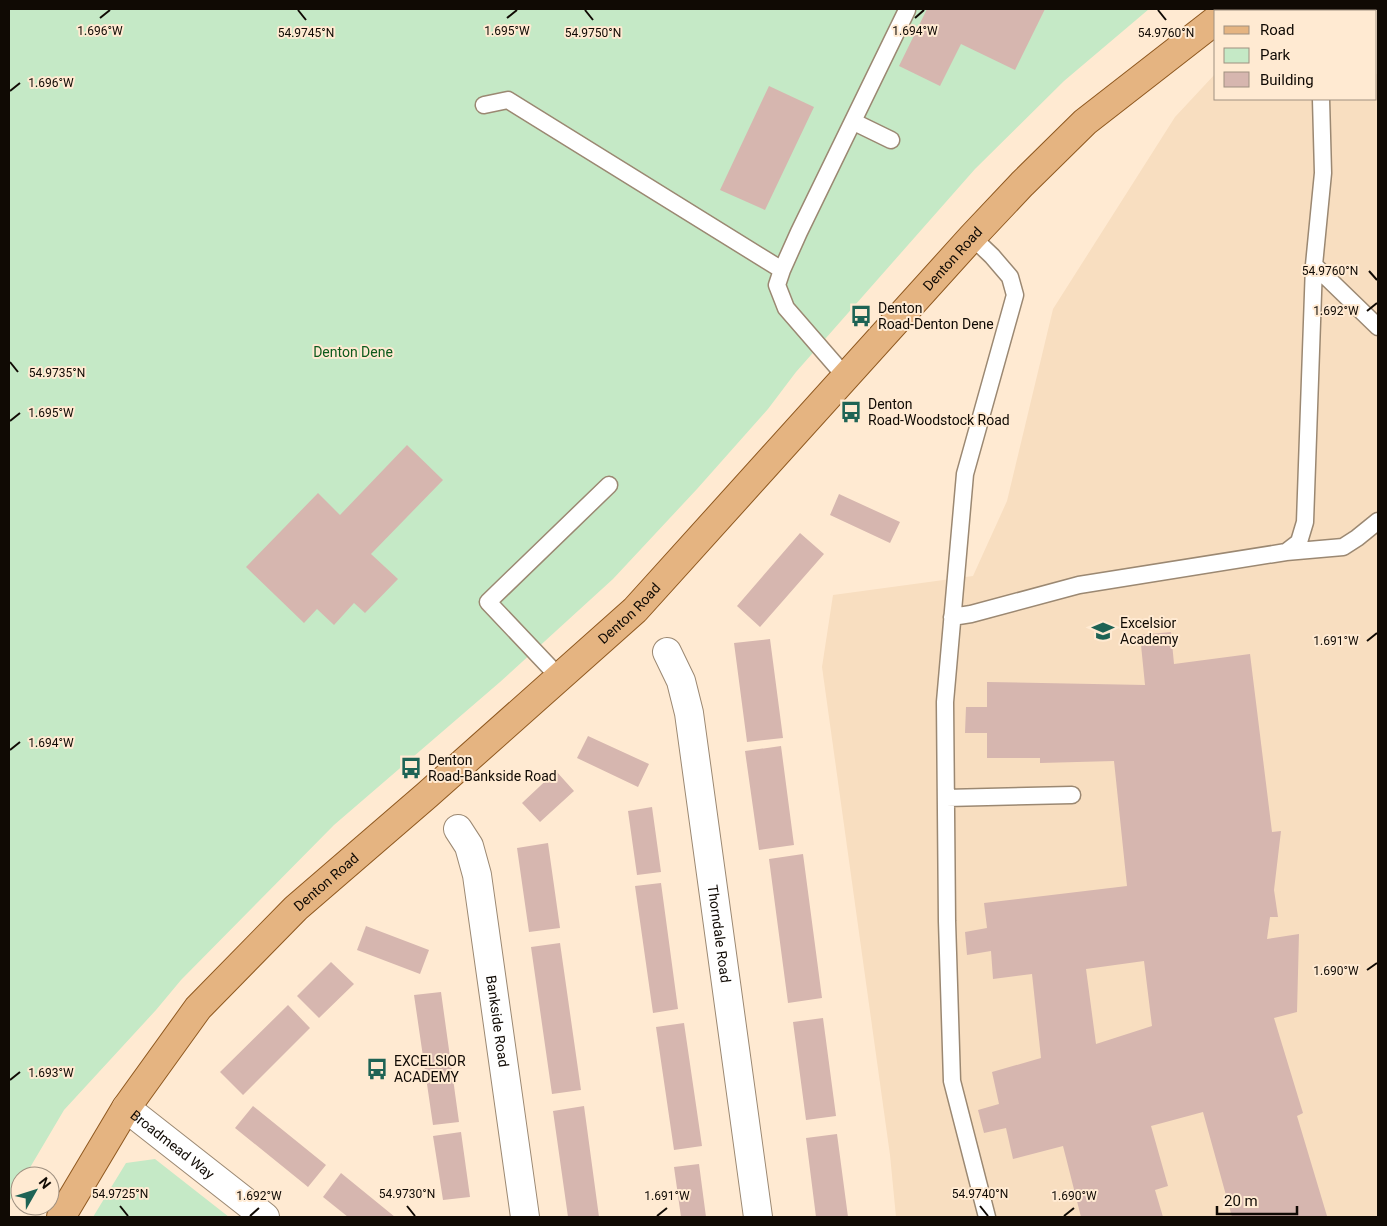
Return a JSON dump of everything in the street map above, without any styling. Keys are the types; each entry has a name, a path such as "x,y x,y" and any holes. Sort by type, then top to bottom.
{"main road":[{"name":"Denton Road","path":"61,1217 126,1108 198,1008 296,908 634,610 780,451 845,376 1022,184 1085,122 1214,22"}],"street":[{"name":"Thorndale Road","path":"666,652 681,681 689,713 758,1217"},
{"name":"Bankside Road","path":"458,829 469,846 477,875 525,1217"},
{"name":"Broadmead Way","path":"126,1108 266,1217"}],"lane":[{"path":"845,376 786,308 778,285 782,270 907,10"},
{"path":"484,105 508,100 782,270"},
{"path":"1286,552 1300,542 1305,522 1314,265 1323,173 1321,100"},
{"path":"854,122 891,140"},
{"path":"972,237 1010,276 1015,295 965,474 945,702 946,921 952,1081 987,1217"},
{"path":"1314,265 1378,327"},
{"path":"559,677 488,602 609,485"},
{"path":"952,616 971,614 1079,585 1286,552 1342,547 1358,538 1378,521"},
{"path":"946,798 1072,795"}],"shaded area":[{"name":"Excelsior Academy","path":"1378,74 1378,1217 896,1217 890,1155 822,667 833,595 973,576 1007,501 1053,309 1175,117 1214,75 1214,100 1377,100"}],"green space":[{"name":"Denton Dene","path":"9,9 1149,9 1064,81 975,169 796,372 768,409 613,579 500,682 334,825 181,980 64,1110 31,1166 10,1166 9,1202"},
{"path":"155,1159 229,1217 93,1217 126,1163"}],"building":[{"path":"927,9 1045,9 1015,70 961,44 940,86 899,66"},
{"path":"769,86 814,107 765,210 720,190"},
{"path":"407,445 443,480 371,554 398,579 365,613 354,603 334,625 317,609 304,623 246,567 318,493 340,515"},
{"path":"839,494 900,522 890,543 830,515"},
{"path":"800,533 824,554 760,627 737,606"},
{"path":"1171,632 1174,664 1250,654 1272,832 1281,831 1274,890 1278,917 1270,917 1267,939 1299,934 1297,1012 1274,1018 1303,1113 1297,1116 1327,1216 1232,1217 1203,1112 1151,1126 1168,1186 1155,1190 1163,1217 1081,1217 1063,1146 1013,1159 1006,1128 984,1133 978,1110 999,1104 992,1072 1041,1058 1032,974 993,979 991,951 967,955 965,932 987,928 984,903 1127,886 1114,761 1040,763 1040,758 987,758 987,733 965,733 966,707 987,707 987,682 1145,685 1140,635","holes":["1144,961 1152,1026 1096,1044 1086,969"]},
{"path":"770,639 783,738 747,742 734,643"},
{"path":"588,736 649,764 638,787 577,758"},
{"path":"781,746 794,845 759,850 745,751"},
{"path":"556,771 574,791 540,822 522,803"},
{"path":"652,807 661,872 637,875 628,811"},
{"path":"548,843 560,928 529,932 517,848"},
{"path":"803,854 822,998 788,1003 769,859"},
{"path":"661,883 678,1009 653,1013 635,886"},
{"path":"366,926 429,950 420,974 357,950"},
{"path":"560,943 581,1090 552,1094 531,947"},
{"path":"331,962 354,984 319,1018 297,996"},
{"path":"441,992 459,1122 433,1125 414,995"},
{"path":"288,1005 310,1028 243,1095 220,1072"},
{"path":"823,1018 836,1116 806,1120 793,1022"},
{"path":"684,1023 702,1146 674,1150 656,1027"},
{"path":"253,1106 326,1165 308,1187 235,1128"},
{"path":"584,1106 599,1217 568,1217 553,1111"},
{"path":"461,1132 470,1197 443,1200 433,1136"},
{"path":"837,1134 848,1217 816,1217 806,1138"},
{"path":"699,1164 706,1217 681,1217 674,1167"},
{"path":"341,1173 395,1217 348,1217 323,1197"}],"place":[{"name":"Denton Road-Denton Dene","path":"861,316"},
{"name":"Denton Road-Woodstock Road","path":"851,412"},
{"name":"Excelsior Academy","path":"1103,631"},
{"name":"Denton Road-Bankside Road","path":"411,768"},
{"name":"EXCELSIOR ACADEMY","path":"377,1069"}]}
